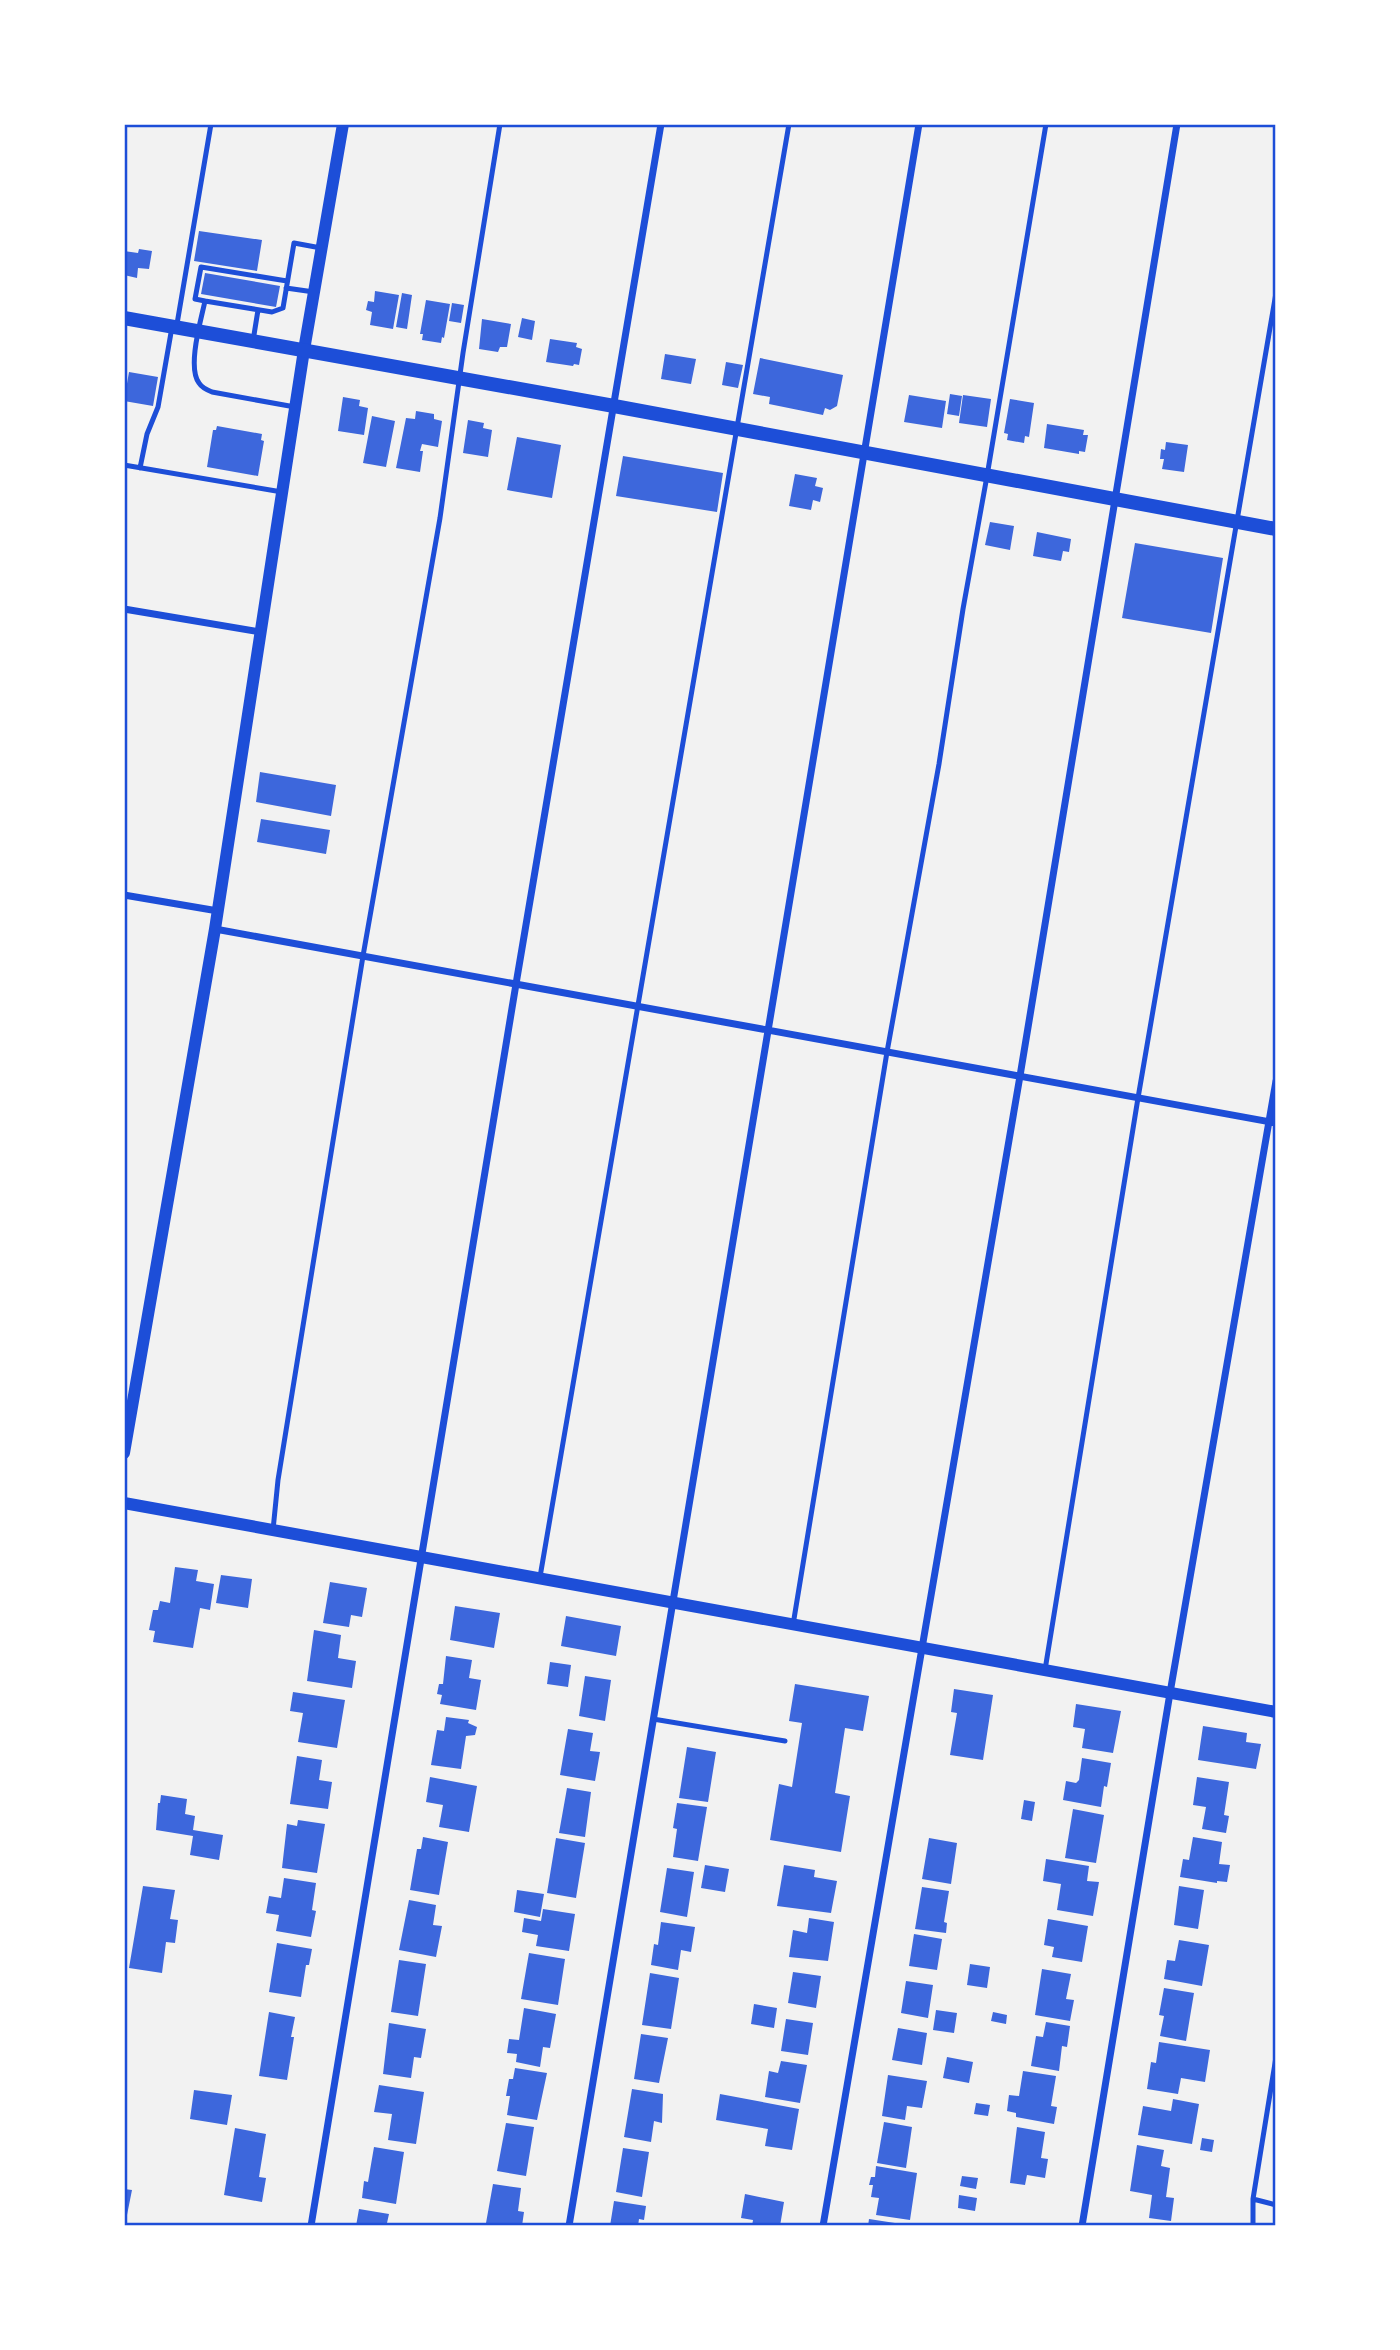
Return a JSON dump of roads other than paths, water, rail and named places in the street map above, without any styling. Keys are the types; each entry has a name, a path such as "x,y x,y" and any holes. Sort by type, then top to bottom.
{"main road":[{"path":"124,318 1276,529"}],"street":[{"path":"124,1453 218,911 304,350 343,124"},
{"path":"312,2226 516,984 661,124"},
{"path":"569,2226 919,124"},
{"path":"823,2226 1020,1076 1177,124"},
{"path":"124,608 260,632"},
{"path":"124,895 218,911"},
{"path":"215,929 1272,1123"},
{"path":"1082,2226 1170,1693 1272,1123 1276,1081"},
{"path":"124,1503 1276,1712"}],"lane":[{"path":"140,468 147,434 158,407 211,124"},
{"path":"273,1530 280,1467 363,956 440,518 459,378 500,124"},
{"path":"540,1579 789,124"},
{"path":"793,1625 887,1052 1046,124"},
{"path":"314,292 286,284 201,267 195,299 272,312 283,308 286,284 294,243 322,248"},
{"path":"1045,1670 1138,1098 1276,293"},
{"path":"205,301 194,373 197,382 219,394 295,407"},
{"path":"253,341 258,310"},
{"path":"124,465 282,492"},
{"path":"653,1719 785,1741"},
{"path":"1253,2226 1253,2199 1276,2057"},
{"path":"1253,2199 1276,2205"}]}
